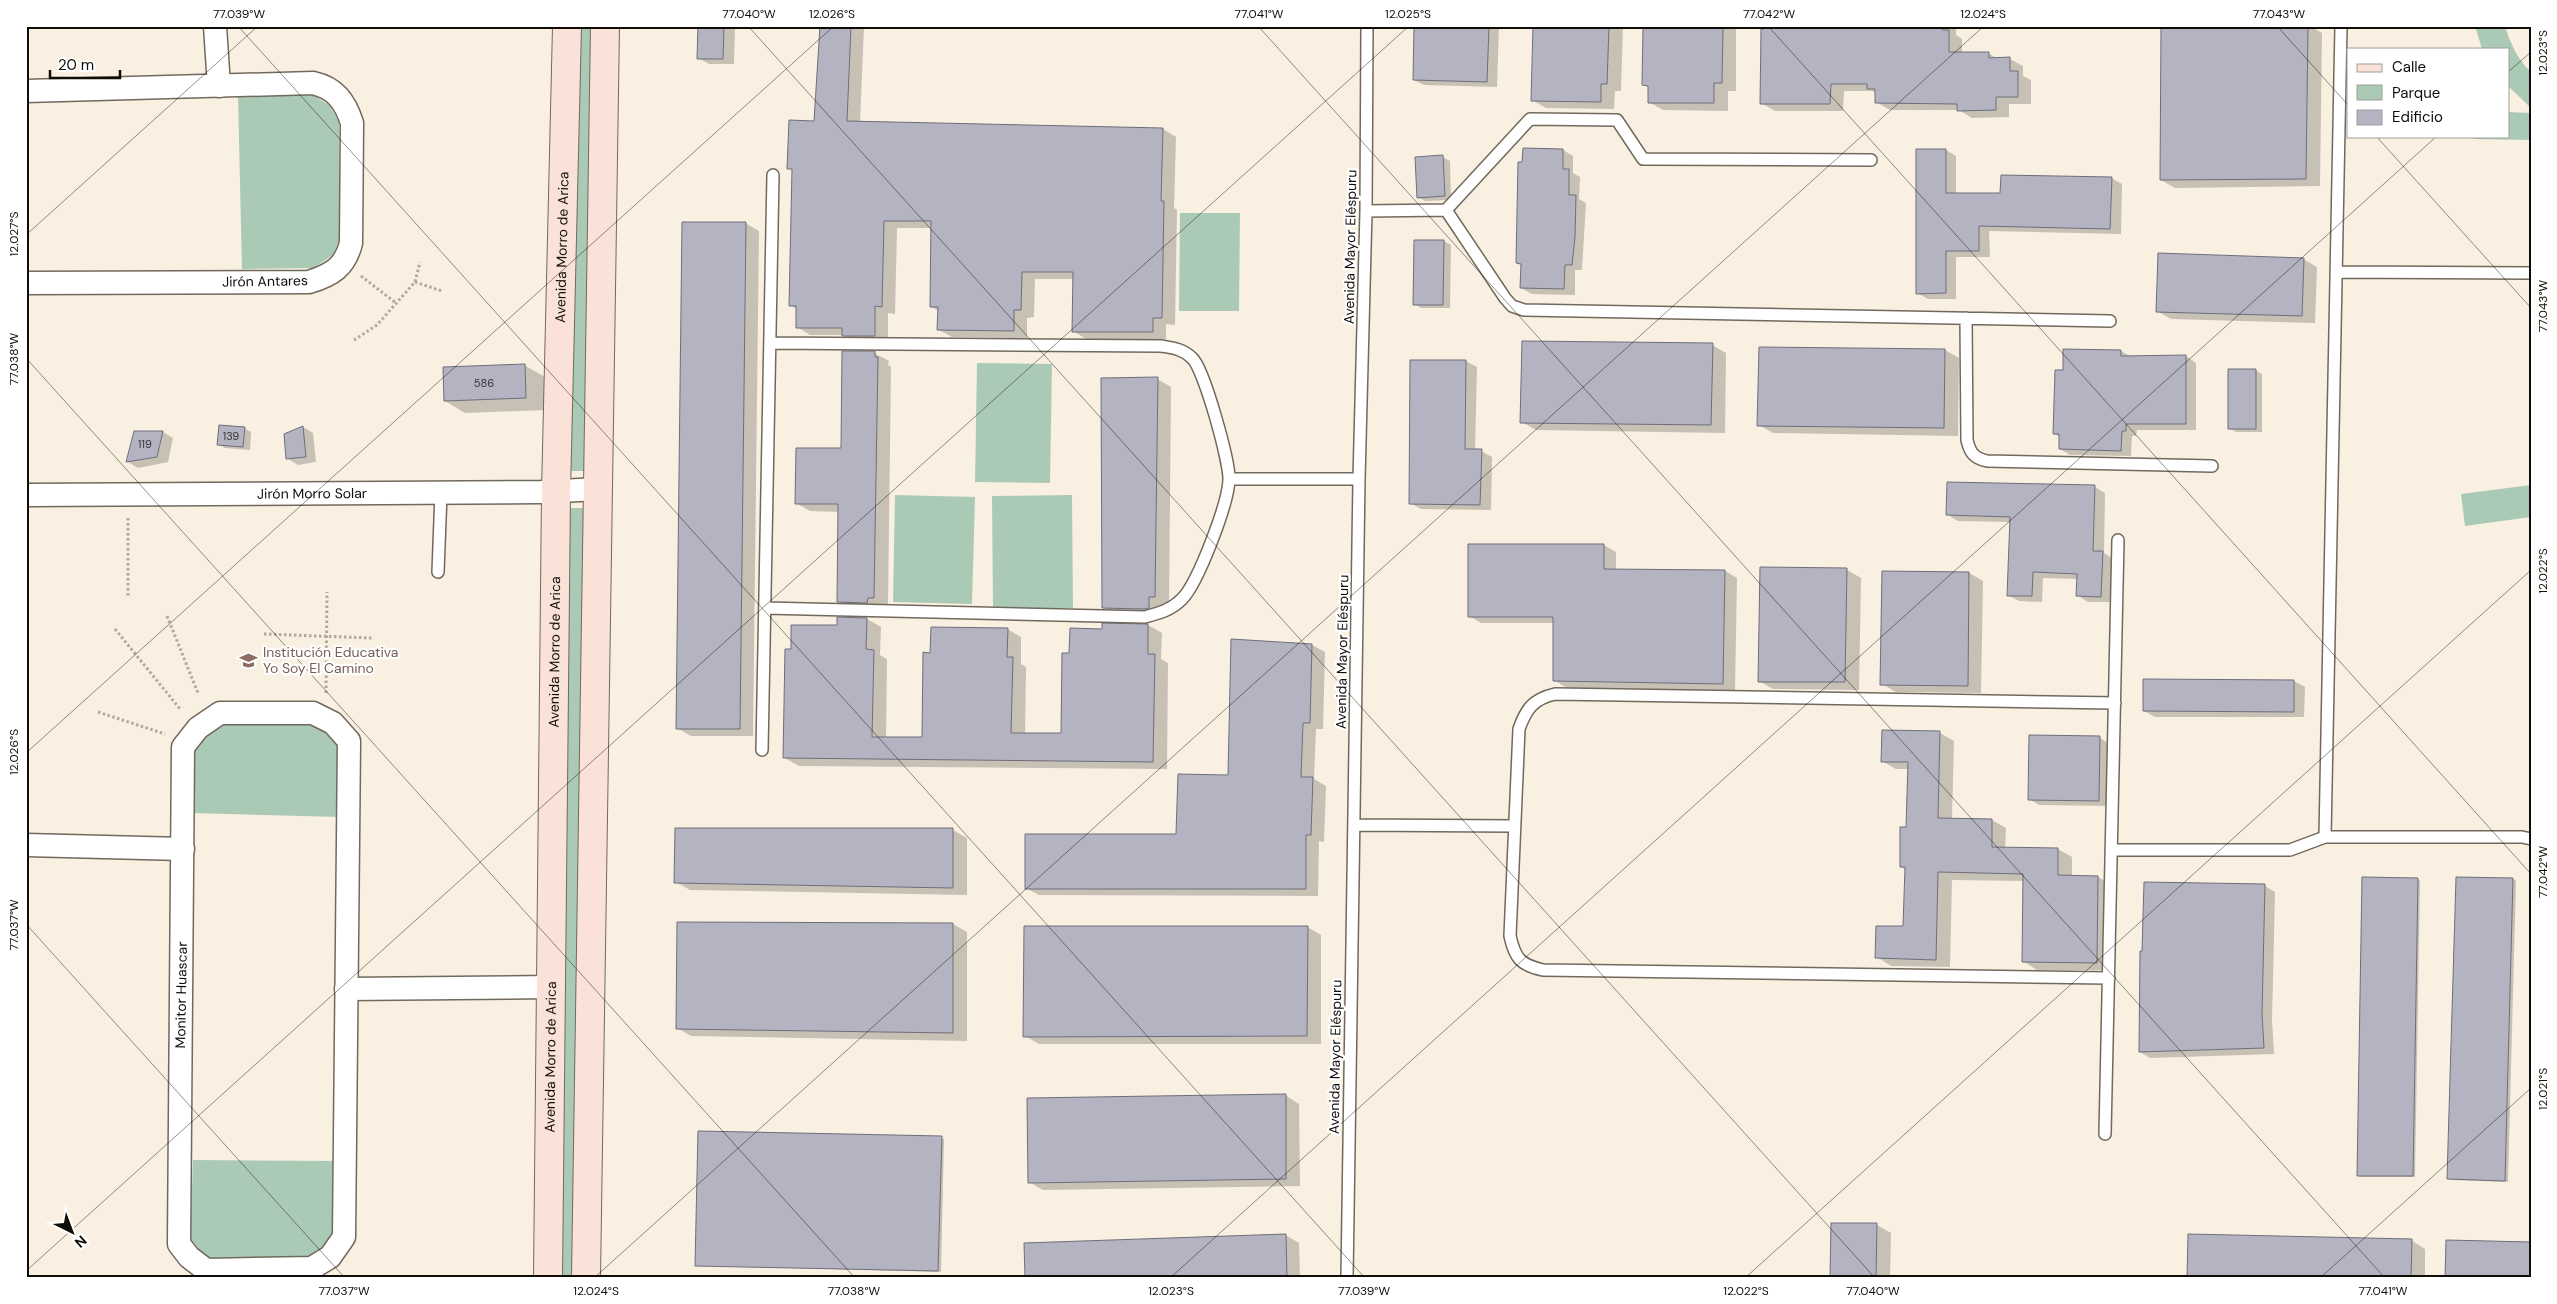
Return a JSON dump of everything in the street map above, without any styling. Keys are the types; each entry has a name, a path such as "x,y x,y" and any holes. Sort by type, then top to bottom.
{"main road":[{"name":"Avenida Morro de Arica","path":"548,1278 556,492 567,26"},
{"path":"586,1278 605,26"}],"street":[{"path":"215,26 229,85"},
{"path":"26,91 312,83 325,86 338,95 347,107 352,123 351,243 345,261"},
{"name":"Jirón Antares","path":"26,283 309,282 327,276 340,268 345,261"},
{"name":"Jirón Morro Solar","path":"26,495 556,492 598,489"},
{"name":"Monitor Huascar","path":"220,712 313,713 333,723 349,741 344,1237 330,1257 312,1268 206,1270 189,1257 179,1244 182,849 183,746 198,728 220,712"},
{"path":"26,845 182,849"},
{"path":"346,989 551,987"}],"lane":[{"name":"Avenida Mayor Eléspuru","path":"1347,1278 1359,479 1366,211 1367,26"},
{"path":"2325,836 2340,26"},
{"path":"1366,211 1446,210 1530,119 1617,120 1643,159 1871,160"},
{"path":"762,750 773,175"},
{"path":"1446,210 1504,298 1512,306 1524,310 2110,321"},
{"path":"2336,272 2531,273"},
{"path":"1966,318 1967,440 1970,451 1976,458 1987,461 2212,466"},
{"path":"765,608 1135,616 1161,613 1174,607 1191,587 1225,503 1229,478 1225,453 1202,374 1194,359 1181,350 1161,346 771,343"},
{"path":"1229,478 1359,479"},
{"path":"438,572 441,493"},
{"path":"2105,1134 2118,540"},
{"path":"2109,978 1543,970 1527,966 1514,953 1510,936 1519,730 1526,711 1540,697 1555,694 2115,703"},
{"path":"1354,825 1514,826"},
{"path":"2111,850 2290,850 2325,836 2522,837 2531,839"}],"path":[{"path":"345,261 396,303"},
{"path":"354,340 377,325 414,282 420,262"},
{"path":"414,282 442,291"},
{"path":"127,494 128,598"},
{"path":"326,693 327,592"},
{"path":"167,616 198,693"},
{"path":"115,628 180,709"},
{"path":"264,634 326,638 372,638"},
{"path":"98,712 165,734"}],"green space":[{"path":"577,26 598,26 590,471 570,471"},
{"path":"2475,26 2505,26 2515,51 2531,72 2531,108 2510,88 2510,48 2482,48"},
{"path":"313,95 330,106 339,122 339,240 334,254 314,268 242,269 238,96"},
{"path":"2510,112 2531,113 2531,140 2473,139 2510,138"},
{"path":"1180,213 1240,213 1239,311 1179,311"},
{"path":"977,363 1052,364 1050,483 975,482"},
{"path":"2531,485 2531,517 2465,526 2461,494"},
{"path":"895,495 975,497 972,604 893,602"},
{"path":"1072,495 1073,608 993,609 992,496"},
{"path":"570,508 588,508 576,1278 558,1278"},
{"path":"227,715 312,719 342,742 340,817 191,813 189,749"},
{"path":"193,1160 338,1161 334,1236 324,1251 310,1260 210,1262 190,1243"}],"building":[{"path":"698,26 724,26 723,59 697,59"},
{"path":"820,26 851,26 847,121 1163,128 1161,201 1164,201 1162,318 1153,318 1153,332 1072,332 1073,272 1022,272 1021,310 1014,310 1014,331 937,330 938,307 930,307 931,221 884,221 882,307 875,306 875,336 842,336 842,328 796,328 796,306 789,306 792,169 787,169 789,120 814,121"},
{"path":"1414,26 1489,26 1487,82 1413,80"},
{"path":"1533,26 1609,26 1607,84 1601,84 1601,102 1531,101"},
{"path":"1643,26 1723,26 1722,83 1714,83 1714,103 1648,103 1648,86 1642,85"},
{"path":"1764,26 1943,26 1942,30 1949,30 1949,52 1989,52 1989,58 2010,57 2010,71 2018,71 2018,97 1996,97 1996,110 1957,111 1957,104 1875,103 1875,89 1867,89 1867,84 1831,84 1830,104 1760,104 1761,29 1764,29"},
{"path":"2161,26 2308,26 2306,179 2160,180"},
{"path":"1523,148 1563,149 1563,169 1569,169 1569,195 1576,195 1575,237 1572,265 1565,265 1564,289 1520,288 1521,264 1516,263 1518,162 1522,162"},
{"path":"1916,149 1946,149 1946,193 2000,193 2001,175 2112,177 2110,229 1979,226 1979,251 1946,251 1946,293 1916,294"},
{"path":"1443,155 1445,196 1417,198 1415,157"},
{"path":"682,222 746,222 740,729 676,729"},
{"path":"1414,240 1444,240 1443,305 1413,305"},
{"path":"2158,253 2304,258 2302,316 2156,312"},
{"path":"1522,341 1713,343 1711,425 1520,423"},
{"path":"1759,347 1945,349 1944,428 1757,426"},
{"path":"2063,349 2121,350 2121,356 2186,355 2186,424 2126,424 2126,431 2122,431 2121,451 2059,449 2059,434 2053,434 2055,370 2063,370"},
{"path":"842,351 875,351 875,357 878,357 874,598 868,598 867,603 837,602 838,504 795,504 796,448 841,448"},
{"path":"1410,360 1466,360 1465,449 1482,449 1480,505 1409,504"},
{"path":"525,364 526,398 444,401 443,367"},
{"path":"2228,369 2256,369 2256,429 2228,429"},
{"path":"1158,377 1155,597 1149,597 1149,608 1102,608 1101,378"},
{"path":"219,425 245,427 243,447 217,445"},
{"path":"303,426 306,457 286,459 284,434"},
{"path":"134,431 163,431 157,457 126,462"},
{"path":"1947,482 2095,485 2093,551 2103,551 2101,597 2076,596 2077,574 2033,572 2032,596 2007,596 2010,517 1946,515"},
{"path":"1468,544 1604,544 1604,569 1725,570 1723,684 1553,681 1553,617 1468,617"},
{"path":"1760,567 1847,568 1845,682 1758,682"},
{"path":"1882,571 1969,572 1968,686 1880,685"},
{"path":"837,617 867,618 866,649 874,650 872,737 922,737 923,652 930,653 931,627 1008,628 1007,657 1013,657 1011,733 1061,733 1062,653 1069,653 1070,628 1102,629 1102,623 1148,624 1148,654 1155,654 1153,762 783,758 785,649 791,649 791,625 837,625"},
{"path":"1231,639 1312,644 1310,723 1303,723 1301,777 1313,777 1311,835 1306,835 1306,889 1025,889 1025,834 1176,834 1178,774 1228,775"},
{"path":"2143,679 2294,680 2294,712 2143,711"},
{"path":"1882,730 1940,731 1938,818 1992,819 1992,847 2058,848 2058,875 2098,876 2097,963 2022,962 2023,874 1938,872 1936,960 1875,958 1876,926 1903,926 1905,867 1900,867 1900,827 1906,827 1908,762 1881,762"},
{"path":"2029,735 2100,736 2099,801 2028,800"},
{"path":"675,828 953,828 953,888 674,883"},
{"path":"2362,877 2418,878 2413,1176 2357,1176"},
{"path":"2456,877 2513,878 2505,1181 2447,1179"},
{"path":"2144,882 2265,884 2262,1014 2264,1048 2139,1052 2140,951 2142,951"},
{"path":"677,922 953,923 953,1033 676,1029"},
{"path":"1024,926 1308,926 1307,1036 1023,1037"},
{"path":"1286,1094 1286,1179 1028,1183 1027,1098"},
{"path":"698,1131 942,1136 938,1271 695,1266"},
{"path":"1831,1223 1877,1223 1876,1278 1830,1278"},
{"path":"1286,1234 1287,1278 1025,1278 1024,1243"},
{"path":"2188,1234 2412,1239 2411,1278 2187,1278"},
{"path":"2446,1240 2531,1242 2531,1278 2445,1278"}],"place":[{"name":"Institución Educativa Yo Soy El Camino","path":"249,660"}]}
